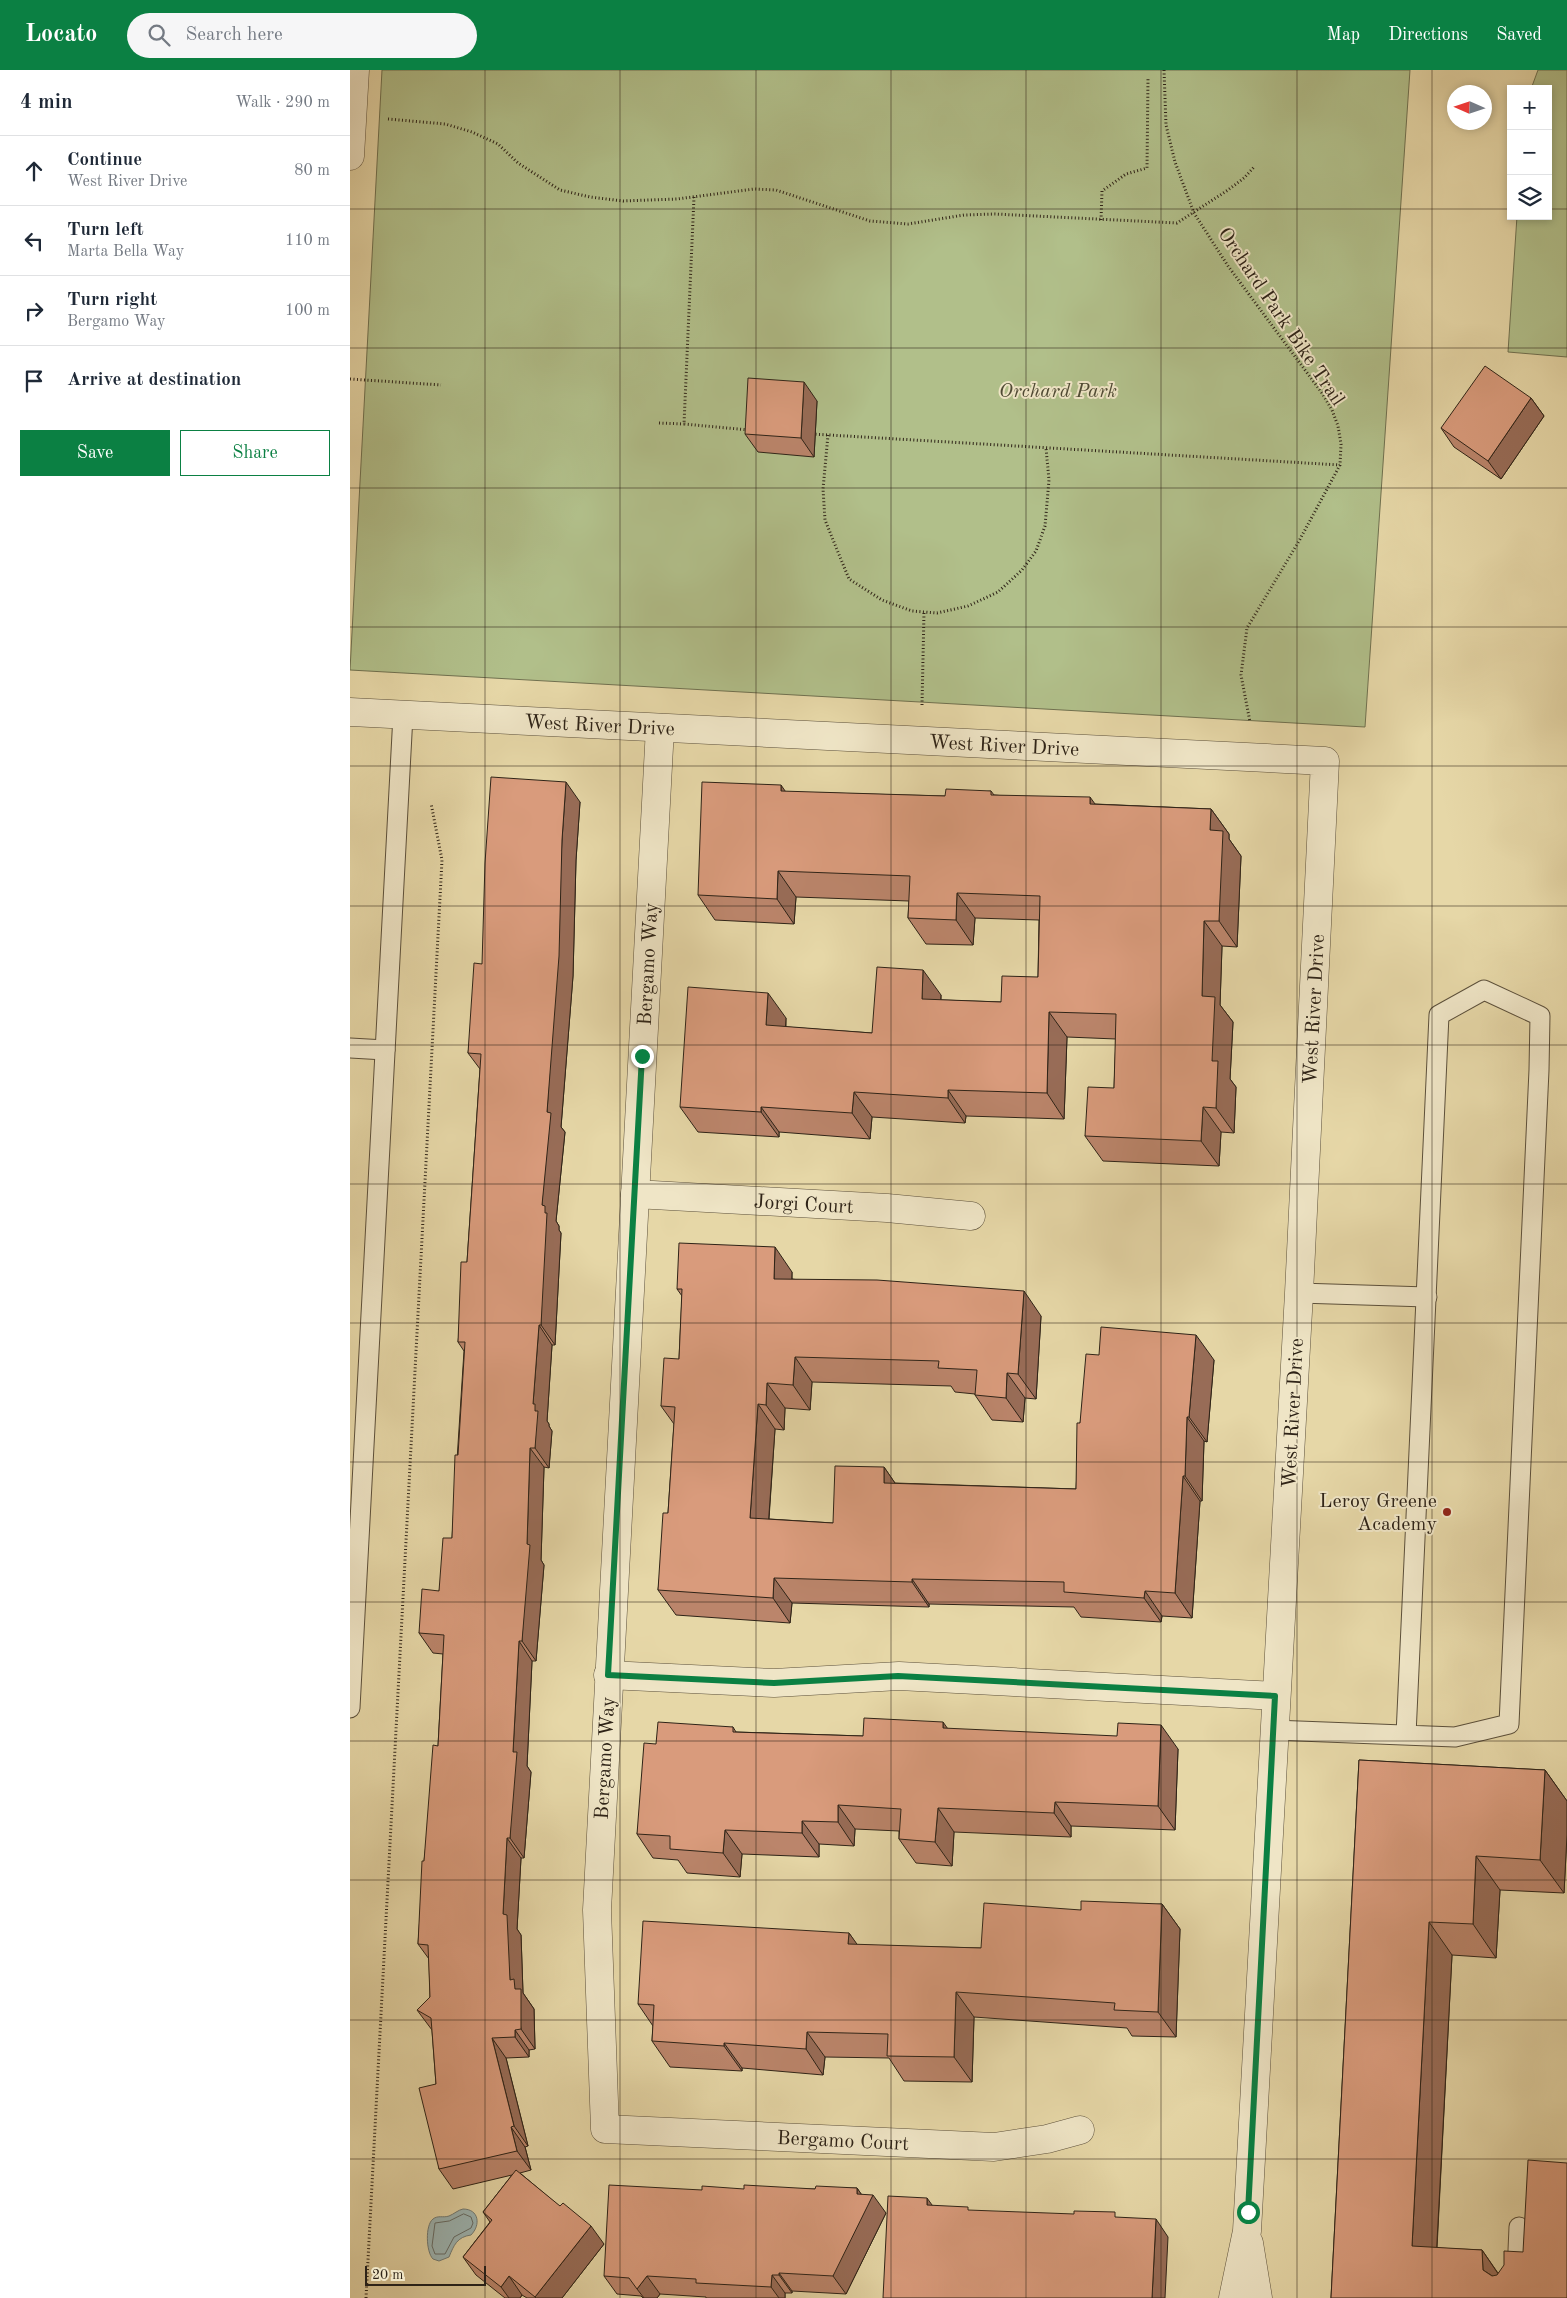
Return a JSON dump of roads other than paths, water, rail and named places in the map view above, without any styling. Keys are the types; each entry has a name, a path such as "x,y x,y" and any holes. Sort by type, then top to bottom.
{"street":[{"path":"350,156 355,70"},
{"name":"West River Drive","path":"350,712 1326,761 1299,1293 1273,1730 1247,2231 1233,2298"},
{"name":"Bergamo Way","path":"605,2129 597,1910 608,1675 660,728"},
{"name":"Jorgi Court","path":"635,1194 887,1208 971,1216"},
{"path":"608,1675 774,1683 898,1676 1275,1696"},
{"name":"Bergamo Court","path":"605,2129 994,2147 1047,2140 1080,2130"},
{"name":"West River Drive","path":"1247,2231 1258,2298"}],"lane":[{"path":"350,1708 403,715"},
{"path":"1273,1730 1455,1737 1508,1724 1539,1080 1540,1016 1484,990 1439,1015 1406,1734"},
{"path":"350,1048 384,1050"},
{"path":"1299,1293 1427,1297"},
{"path":"1516,2298 1519,2227"}],"water":[{"path":"463,2209 472,2212 477,2218 474,2231 471,2235 457,2242 449,2257 439,2261 433,2259 429,2251 427,2239 430,2222 435,2218 449,2216"}],"place":[{"name":"Leroy Greene Academy","path":"1447,1512"}],"park label":[{"name":"Orchard Park","path":"1058,390"}]}
